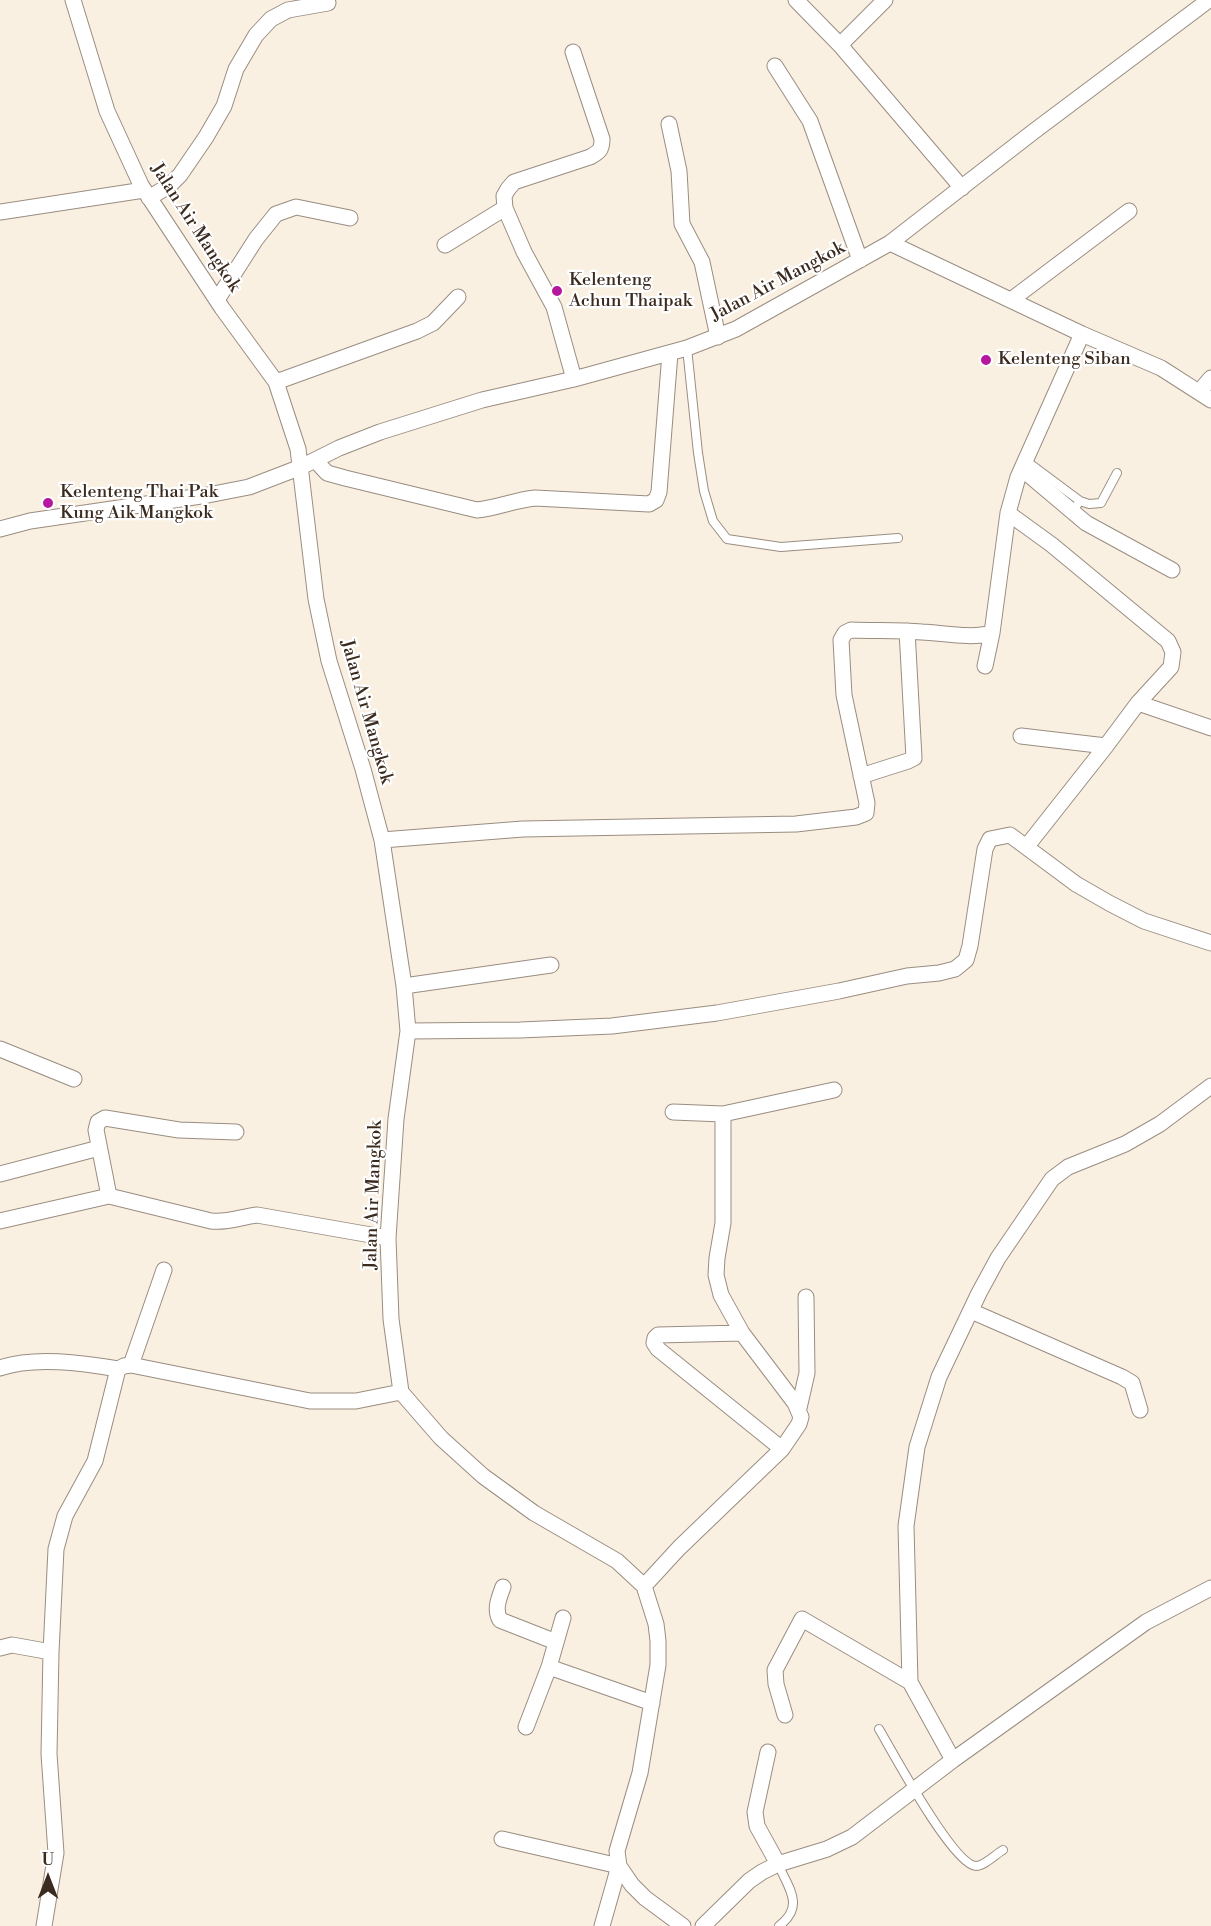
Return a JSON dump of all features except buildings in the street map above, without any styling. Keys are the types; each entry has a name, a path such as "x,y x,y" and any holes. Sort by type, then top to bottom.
{"street":[{"name":"Jalan Air Mangkok","path":"73,0 107,111 147,194 217,300 276,382 301,467 316,599 329,661 363,769 382,840 404,986 408,1031 396,1119 388,1238 391,1319 401,1392"},
{"path":"796,0 840,45 962,188"},
{"path":"840,45 885,0"},
{"name":"Jalan Air Mangkok","path":"0,529 30,521 249,487 380,432 482,400 574,379 670,353 736,329 890,243 1209,0"},
{"path":"0,212 147,194 170,185 180,175 225,106 236,69 256,35 271,19 288,10 328,3"},
{"path":"573,52 602,140 602,147 599,152 590,157 514,182 504,196 505,208 524,252 554,307 574,379"},
{"path":"776,66 810,122 860,260"},
{"path":"669,124 679,171 682,224 702,262 718,336"},
{"path":"217,300 256,239 276,214 296,207 350,218"},
{"path":"445,245 505,208"},
{"path":"1011,300 1130,211"},
{"path":"890,243 1082,334 1161,368 1205,396 1211,378"},
{"path":"276,382 417,331 433,323 458,297"},
{"path":"985,666 992,633 1008,513 1023,464 1082,334"},
{"path":"315,460 327,472 345,478 477,510 535,498 649,504 656,500 659,492 670,353"},
{"path":"1023,464 1076,506 1086,523 1172,570"},
{"path":"1008,513 1052,545 1168,641 1173,652 1171,667 1138,704 1027,846"},
{"path":"382,840 523,829 796,824 856,817 866,813 867,804 844,695 841,640 845,633 851,630 970,635 992,633"},
{"path":"861,776 914,758 907,631"},
{"path":"1138,704 1211,728"},
{"path":"1021,736 1106,747"},
{"path":"408,1031 612,1026 717,1013 907,976 955,969 966,960 970,946 985,849 990,839 1010,836 1027,846 1076,884 1109,903 1144,921 1211,943"},
{"path":"404,986 552,965"},
{"path":"0,1049 74,1079"},
{"path":"953,1760 910,1682 906,1526 917,1447 939,1377 998,1258 1052,1179 1068,1167 1125,1144 1160,1125 1211,1086"},
{"path":"673,1112 723,1114 834,1090"},
{"path":"644,1586 679,1548 782,1449 799,1424 801,1417 799,1408 742,1333 721,1295 716,1275 723,1223 723,1114"},
{"path":"109,1196 96,1130 98,1122 105,1118 179,1130 236,1132"},
{"path":"0,1174 99,1148"},
{"path":"0,1221 109,1196 224,1223 257,1215 388,1238"},
{"path":"44,1926 56,1852 49,1754 56,1549 65,1516 95,1461 125,1367 164,1270"},
{"path":"799,1408 807,1373 806,1297"},
{"path":"971,1311 1122,1377 1132,1383 1140,1410"},
{"path":"742,1333 658,1335 654,1342 658,1349 782,1449"},
{"path":"0,1368 10,1364 58,1362 125,1367 310,1401 356,1401 401,1392 441,1438 483,1476 534,1513 617,1561 644,1586 656,1624 658,1665 640,1773 618,1851 619,1866 602,1926"},
{"path":"503,1587 497,1604 497,1614 500,1620 556,1642"},
{"path":"703,1926 749,1881 762,1872 778,1864 827,1849 852,1837 953,1760 1146,1622 1211,1588"},
{"path":"526,1728 549,1667 563,1618"},
{"path":"785,1715 776,1684 775,1670 802,1619 910,1682"},
{"path":"0,1648 12,1645 51,1652"},
{"path":"549,1667 652,1703"},
{"path":"768,1752 755,1812 757,1826 778,1864"},
{"path":"502,1839 619,1866 632,1885 645,1898 683,1926"}],"lane":[{"path":"687,348 704,490 713,521 727,539 781,547 898,538"},
{"path":"1076,506 1101,503 1117,473"},
{"path":"879,1729 936,1825 960,1857 973,1866 979,1866 1003,1850"},
{"path":"778,1864 794,1904 787,1920 779,1926"}],"place":[{"name":"Kelenteng Achun Thaipak","path":"557,291"},
{"name":"Kelenteng Siban","path":"986,360"},
{"name":"Kelenteng Thai Pak Kung Aik Mangkok","path":"48,503"}]}
